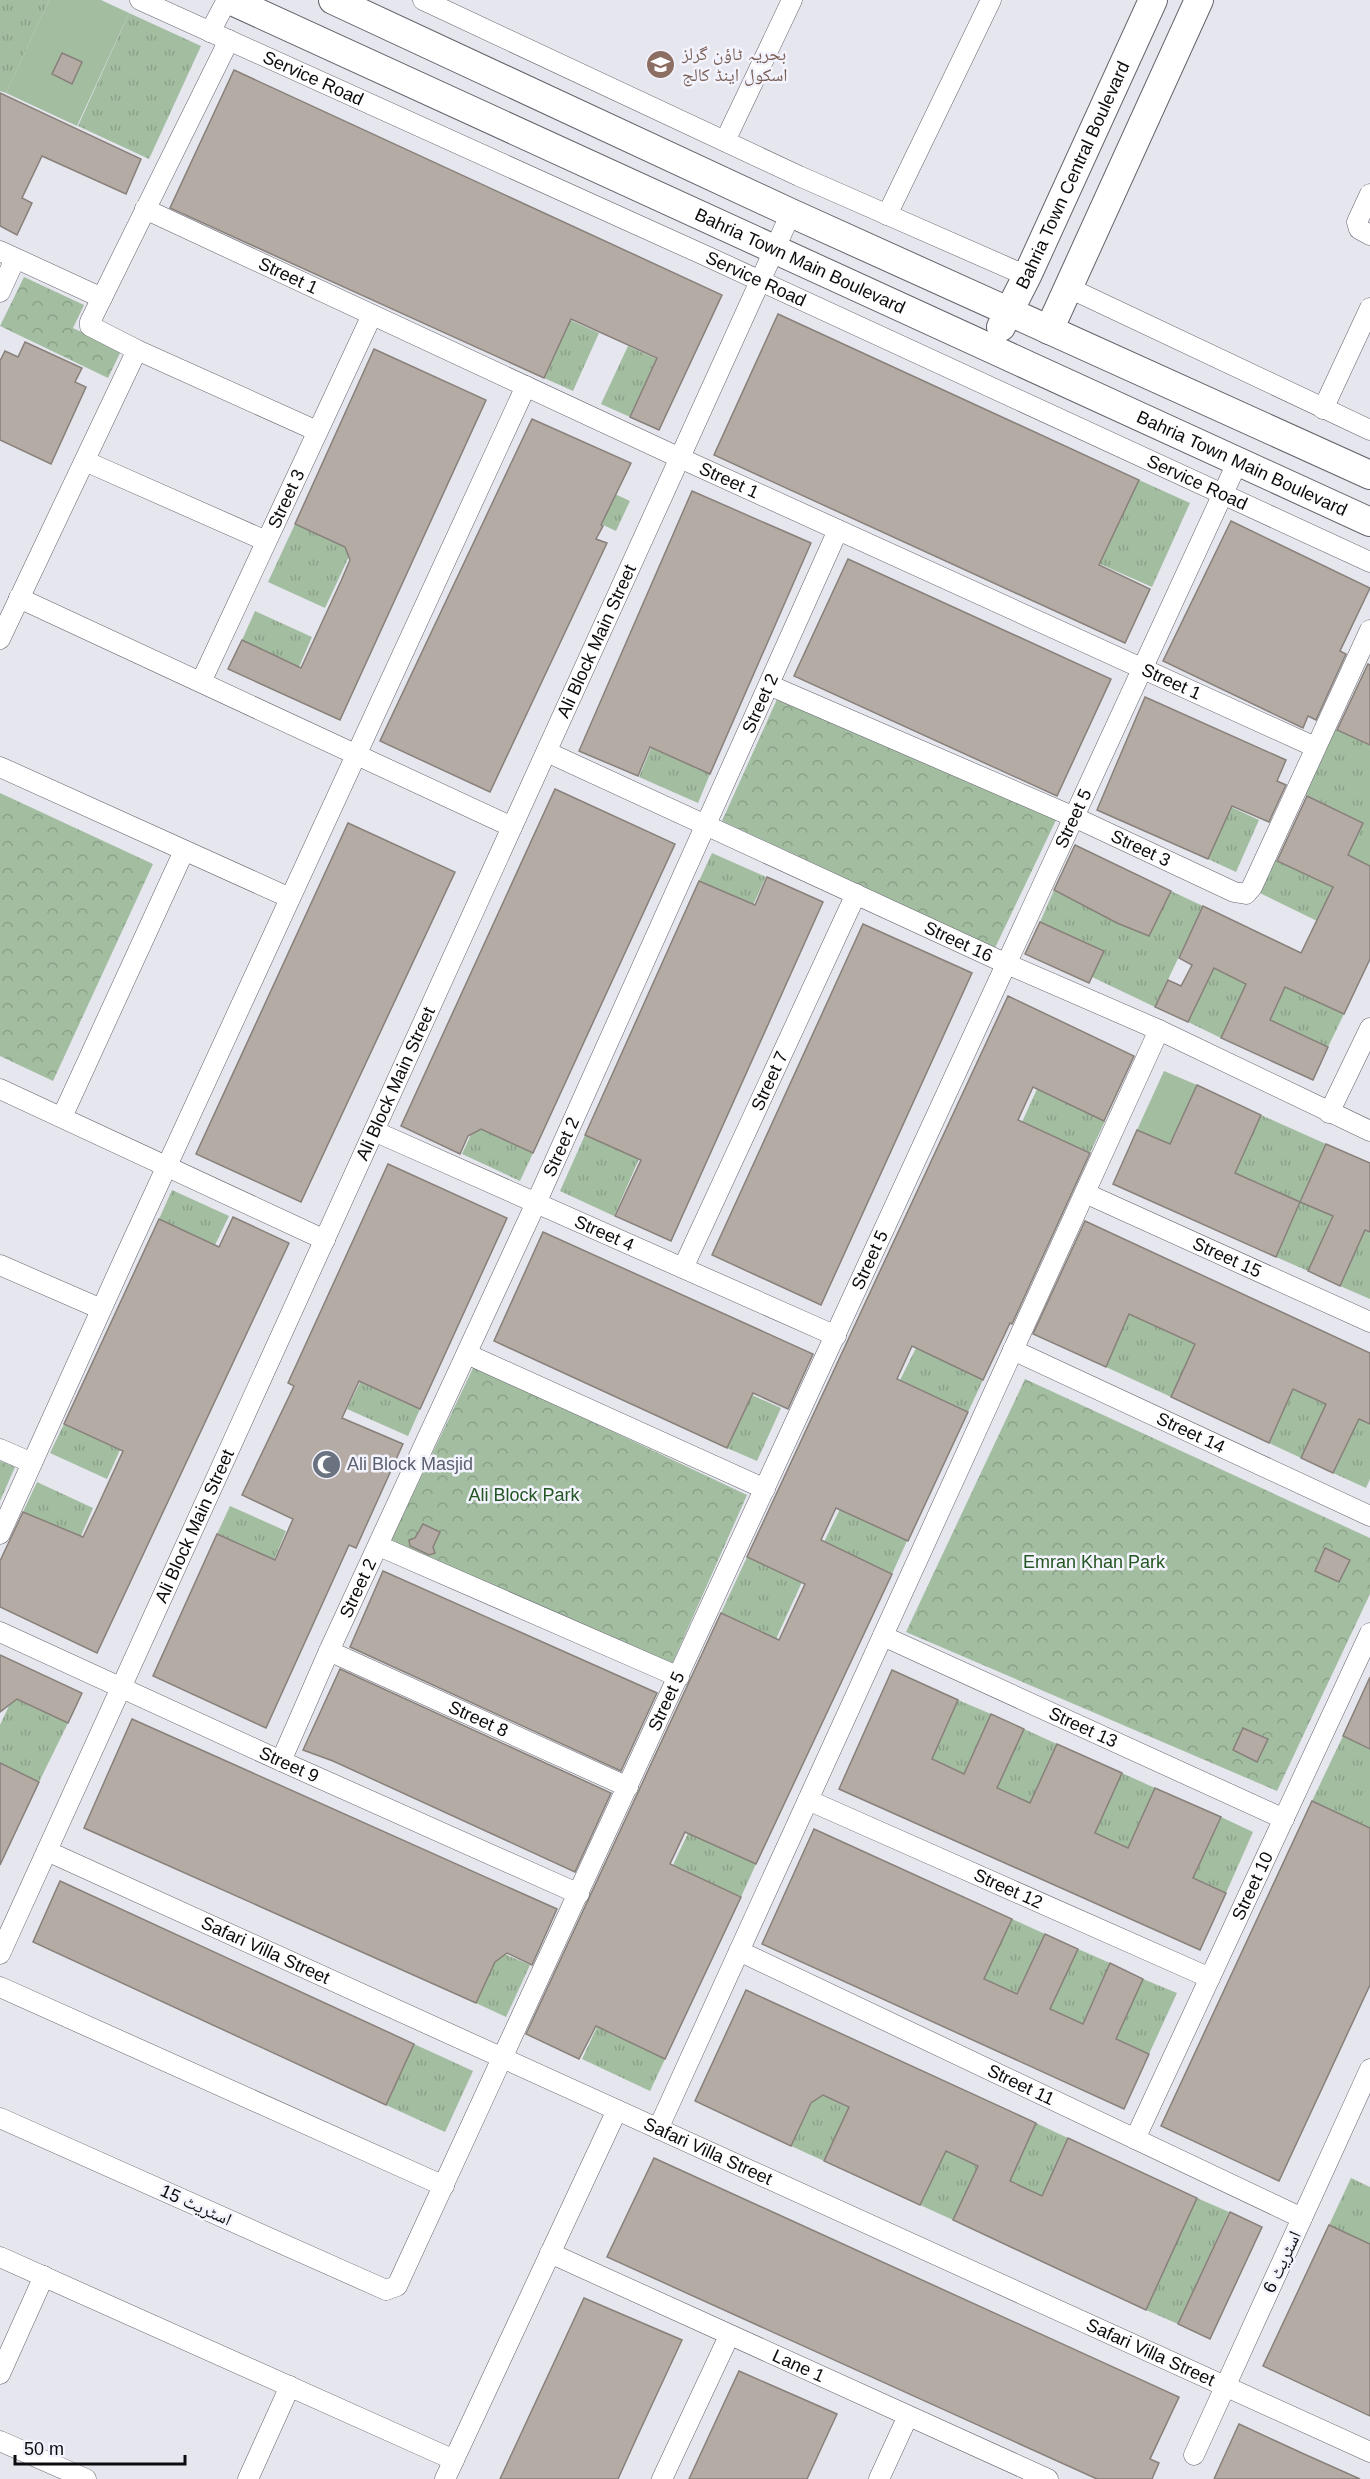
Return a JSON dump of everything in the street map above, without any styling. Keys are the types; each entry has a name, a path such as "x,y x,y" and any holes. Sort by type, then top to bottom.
{"main road":[{"name":"Bahria Town Main Boulevard","path":"229,0 1370,522"},
{"path":"333,0 791,213 1370,475"},
{"name":"Bahria Town Central Boulevard","path":"990,348 1027,276 1153,0"},
{"path":"1049,330 1199,0"},
{"path":"954,332 971,330 1054,290 1109,174 1120,171"}],"street":[{"name":"Service Road","path":"140,0 1370,562"},
{"path":"210,32 229,0"},
{"path":"423,0 887,215 1027,276"},
{"path":"726,141 792,0"},
{"path":"887,215 991,0"},
{"path":"229,40 90,326 137,350 317,431"},
{"path":"1370,194 1357,222 1359,229 1370,235"},
{"name":"Street 1","path":"145,209 680,458 1315,747"},
{"name":"Ali Block Main Street","path":"0,1954 791,213"},
{"path":"0,292 8,255 102,298"},
{"path":"1067,287 1370,430"},
{"path":"1323,409 1370,308"},
{"name":"Street 3","path":"201,682 372,315"},
{"path":"0,639 137,350"},
{"path":"0,1534 101,1309 526,386"},
{"path":"85,461 266,541"},
{"name":"Street 5","path":"391,2289 397,2286 504,2058 1238,461"},
{"name":"Street 2","path":"281,1761 329,1651 536,1203 838,530"},
{"path":"19,598 512,827"},
{"name":"Street 3","path":"768,685 1074,817 1234,892 1246,894 1252,887 1370,630"},
{"name":"Street 16","path":"546,752 1007,964 1159,1030 1370,1131"},
{"path":"0,767 290,898"},
{"path":"62,1117 184,851"},
{"name":"Street 7","path":"683,1268 856,894"},
{"path":"1329,1113 1370,1028"},
{"path":"658,2129 1159,1030"},
{"path":"0,1089 325,1240"},
{"name":"Street 4","path":"374,1131 836,1336"},
{"name":"Street 15","path":"1085,1192 1370,1322"},
{"path":"0,1266 101,1309"},
{"name":"Street 14","path":"1013,1350 1370,1515"},
{"path":"467,1354 765,1489"},
{"path":"0,1449 32,1463"},
{"path":"379,1546 679,1677"},
{"name":"Street 9","path":"0,1632 579,1894"},
{"name":"Street 10","path":"1135,2139 1370,1633"},
{"name":"Street 13","path":"883,1636 1284,1819"},
{"name":"Street 8","path":"329,1651 628,1787"},
{"name":"Street 12","path":"808,1800 1210,1978"},
{"name":"Safari Villa Street","path":"47,1851 1370,2452"},
{"name":"Street 11","path":"740,1951 1302,2218"},
{"path":"0,1986 444,2186"},
{"name":"اسٹریٹ 6","path":"1194,2455 1370,2069"},
{"path":"445,2479 617,2110"},
{"name":"اسٹریٹ 15","path":"0,2118 386,2290 391,2289"},
{"name":"Lane 1","path":"550,2253 1048,2479"},
{"path":"0,2256 454,2460"},
{"path":"0,2374 45,2276"},
{"path":"662,2479 729,2336"},
{"path":"248,2479 290,2386"},
{"path":"879,2479 908,2416"},
{"path":"0,2441 86,2479"}],"green space":[{"path":"0,0 49,0 6,93 0,91"},
{"path":"49,0 101,0 129,13 77,126 6,93"},
{"path":"129,13 201,46 149,159 78,126"},
{"path":"24,277 84,305 73,328 121,351 108,378 0,326"},
{"path":"570,320 599,333 573,391 544,378"},
{"path":"628,346 657,359 630,417 601,404"},
{"path":"572,474 630,501 616,531 558,504"},
{"path":"1139,480 1190,503 1152,587 1100,564"},
{"path":"295,524 352,550 325,608 268,582"},
{"path":"255,611 312,637 299,667 242,640"},
{"path":"778,697 1056,820 995,948 722,821"},
{"path":"1335,729 1370,745 1370,866 1348,855 1363,823 1304,794"},
{"path":"651,748 710,774 698,803 639,777"},
{"path":"0,793 153,864 53,1081 0,1056"},
{"path":"1231,807 1259,820 1236,872 1208,859"},
{"path":"712,853 766,877 753,905 699,881"},
{"path":"1273,859 1333,887 1317,921 1258,892"},
{"path":"1054,890 1117,923 1148,936 1171,891 1203,906 1155,1007 1092,977 1040,922"},
{"path":"1214,968 1246,984 1221,1038 1188,1022"},
{"path":"1285,987 1344,1014 1328,1047 1270,1020"},
{"path":"1164,1071 1197,1085 1170,1144 1137,1130"},
{"path":"1037,1089 1105,1121 1090,1153 1022,1122"},
{"path":"1261,1115 1326,1144 1300,1201 1333,1216 1308,1271 1276,1257 1300,1202 1235,1173"},
{"path":"475,1126 533,1153 520,1181 462,1154"},
{"path":"585,1135 639,1159 614,1216 560,1191"},
{"path":"172,1190 229,1216 215,1245 159,1219"},
{"path":"1365,1230 1370,1232 1370,1299 1340,1286"},
{"path":"1129,1314 1195,1344 1171,1397 1106,1367"},
{"path":"916,1348 983,1380 968,1412 900,1380"},
{"name":"Ali Block Park","path":"474,1366 747,1495 672,1664 391,1540"},
{"name":"Emran Khan Park","path":"1025,1379 1370,1538 1370,1594 1277,1791 906,1632"},
{"path":"360,1382 420,1409 408,1436 347,1409"},
{"path":"1293,1389 1326,1404 1301,1458 1269,1443"},
{"path":"752,1395 781,1408 757,1461 727,1448"},
{"path":"1359,1419 1370,1424 1370,1479 1366,1488 1333,1473"},
{"path":"64,1424 120,1450 107,1479 50,1453"},
{"path":"0,1461 15,1467 0,1501"},
{"path":"37,1482 93,1508 80,1538 23,1512"},
{"path":"230,1506 286,1531 274,1560 217,1534"},
{"path":"840,1509 907,1541 892,1574 824,1542"},
{"path":"747,1557 802,1582 776,1639 721,1613"},
{"path":"13,1697 68,1723 39,1782 0,1763 0,1725"},
{"path":"958,1700 991,1714 964,1774 932,1759"},
{"path":"1024,1729 1057,1744 1030,1803 997,1788"},
{"path":"1343,1736 1370,1749 1370,1828 1312,1801"},
{"path":"1122,1773 1155,1788 1128,1848 1095,1833"},
{"path":"1221,1817 1253,1832 1226,1893 1193,1878"},
{"path":"688,1833 756,1864 741,1897 673,1865"},
{"path":"1012,1919 1045,1934 1017,1994 984,1979"},
{"path":"1078,1949 1110,1963 1083,2024 1050,2009"},
{"path":"500,1952 530,1965 506,2017 476,2003"},
{"path":"1143,1979 1177,1993 1149,2054 1116,2039"},
{"path":"597,2027 665,2059 650,2091 582,2059"},
{"path":"414,2044 473,2071 445,2132 386,2105"},
{"path":"817,2092 849,2107 824,2161 791,2146"},
{"path":"1036,2123 1068,2138 1042,2196 1010,2181"},
{"path":"946,2151 978,2166 953,2220 920,2205"},
{"path":"1351,2178 1370,2187 1370,2244 1329,2225"},
{"path":"1197,2198 1229,2212 1178,2324 1146,2310"}],"building":[{"path":"62,53 82,62 72,84 52,74"},
{"path":"234,70 722,295 659,430 630,417 657,358 571,319 544,378 170,208"},
{"path":"0,93 141,159 126,194 42,156 22,198 32,203 17,235 0,226"},
{"path":"778,314 1139,480 1099,565 1150,589 1125,643 714,455"},
{"path":"25,342 82,368 75,382 86,387 51,464 0,440 0,361 5,351 18,357"},
{"path":"374,349 486,400 340,720 228,669 242,640 301,668 341,581 350,560 345,547 295,524"},
{"path":"532,419 631,463 596,539 607,543 490,792 380,741"},
{"path":"692,491 811,543 710,774 650,747 638,776 579,751"},
{"path":"1231,521 1370,588 1340,651 1346,654 1316,720 1308,716 1303,728 1163,661"},
{"path":"848,559 1111,679 1057,796 794,676"},
{"path":"1368,664 1370,665 1370,745 1337,730"},
{"path":"1145,697 1286,760 1277,781 1286,785 1269,822 1232,806 1208,859 1097,810"},
{"path":"555,789 675,844 533,1153 481,1129 468,1136 460,1154 401,1126"},
{"path":"1307,796 1363,823 1348,855 1370,866 1370,959 1344,1014 1285,987 1270,1020 1328,1047 1313,1080 1221,1038 1246,984 1214,968 1188,1022 1155,1007 1168,980 1181,986 1192,965 1179,958 1203,906 1301,953 1333,887 1277,861"},
{"path":"348,823 455,872 301,1202 196,1154"},
{"path":"1075,845 1171,891 1149,936 1117,923 1054,890"},
{"path":"767,877 823,902 671,1241 615,1216 641,1160 585,1135 699,881 755,905"},
{"path":"1040,922 1104,951 1089,983 1025,954"},
{"path":"863,924 972,973 821,1305 712,1255"},
{"path":"1008,996 1134,1056 1104,1121 1033,1087 1018,1120 1090,1153 1012,1324 1010,1323 983,1380 912,1346 897,1379 968,1412 908,1541 836,1508 821,1540 892,1574 756,1864 685,1832 670,1864 741,1897 665,2059 596,2026 579,2059 526,2034 721,1613 779,1640 805,1584 747,1557"},
{"path":"1197,1085 1261,1115 1235,1173 1300,1202 1276,1257 1113,1184 1137,1130 1170,1144"},
{"path":"1326,1144 1370,1163 1370,1232 1365,1230 1340,1286 1308,1271 1333,1216 1300,1202"},
{"path":"388,1164 507,1218 420,1409 359,1381 342,1418 403,1444 356,1548 349,1545 266,1728 153,1676 217,1534 275,1560 293,1519 242,1495 294,1386 288,1383"},
{"path":"233,1217 289,1243 97,1653 0,1607 0,1561 23,1512 83,1537 96,1510 123,1451 64,1424 159,1219 219,1247"},
{"path":"1085,1221 1370,1353 1370,1424 1359,1419 1333,1473 1301,1458 1326,1404 1293,1389 1269,1443 1171,1397 1195,1344 1129,1314 1106,1367 1033,1334"},
{"path":"543,1232 813,1354 788,1409 753,1393 727,1448 494,1341"},
{"path":"423,1524 440,1532 433,1547 435,1553 429,1555 410,1546 409,1540 415,1538"},
{"path":"1325,1548 1350,1560 1339,1582 1315,1571"},
{"path":"383,1571 657,1693 621,1771 350,1647"},
{"path":"0,1655 82,1693 68,1723 17,1699 0,1712"},
{"path":"340,1669 611,1793 575,1872 333,1761 303,1750"},
{"path":"892,1670 958,1700 932,1759 964,1774 991,1714 1024,1729 997,1788 1030,1803 1057,1744 1122,1773 1095,1833 1128,1848 1155,1788 1221,1817 1193,1878 1226,1893 1200,1950 839,1789"},
{"path":"1370,1677 1370,1749 1343,1736"},
{"path":"132,1719 557,1909 532,1965 507,1953 495,1962 476,2003 84,1828"},
{"path":"1243,1728 1268,1739 1257,1762 1233,1750"},
{"path":"0,1763 39,1782 0,1865"},
{"path":"1312,1801 1370,1828 1370,1985 1279,2181 1161,2126"},
{"path":"814,1829 1012,1919 984,1979 1017,1994 1045,1934 1078,1949 1050,2009 1083,2024 1110,1963 1143,1979 1116,2039 1149,2054 1124,2109 762,1944"},
{"path":"60,1881 414,2044 386,2105 33,1942"},
{"path":"746,1990 1036,2123 1010,2181 1042,2196 1068,2138 1197,2198 1146,2310 953,2220 978,2166 946,2151 920,2205 824,2161 849,2107 823,2095 811,2103 791,2146 695,2101"},
{"path":"654,2158 1179,2397 1150,2459 1159,2463 1152,2479 1097,2479 607,2257"},
{"path":"1230,2212 1262,2227 1210,2339 1178,2324"},
{"path":"1329,2225 1370,2244 1370,2416 1263,2366"},
{"path":"584,2298 682,2340 618,2479 500,2479"},
{"path":"739,2371 837,2414 807,2479 689,2479"},
{"path":"1239,2424 1304,2454 1360,2479 1214,2479"}],"place":[{"name":"بحریہ ٹاؤن گرلز اسکول اینڈ کالج","path":"661,64"},
{"name":"Ali Block Masjid","path":"326,1464"}]}
